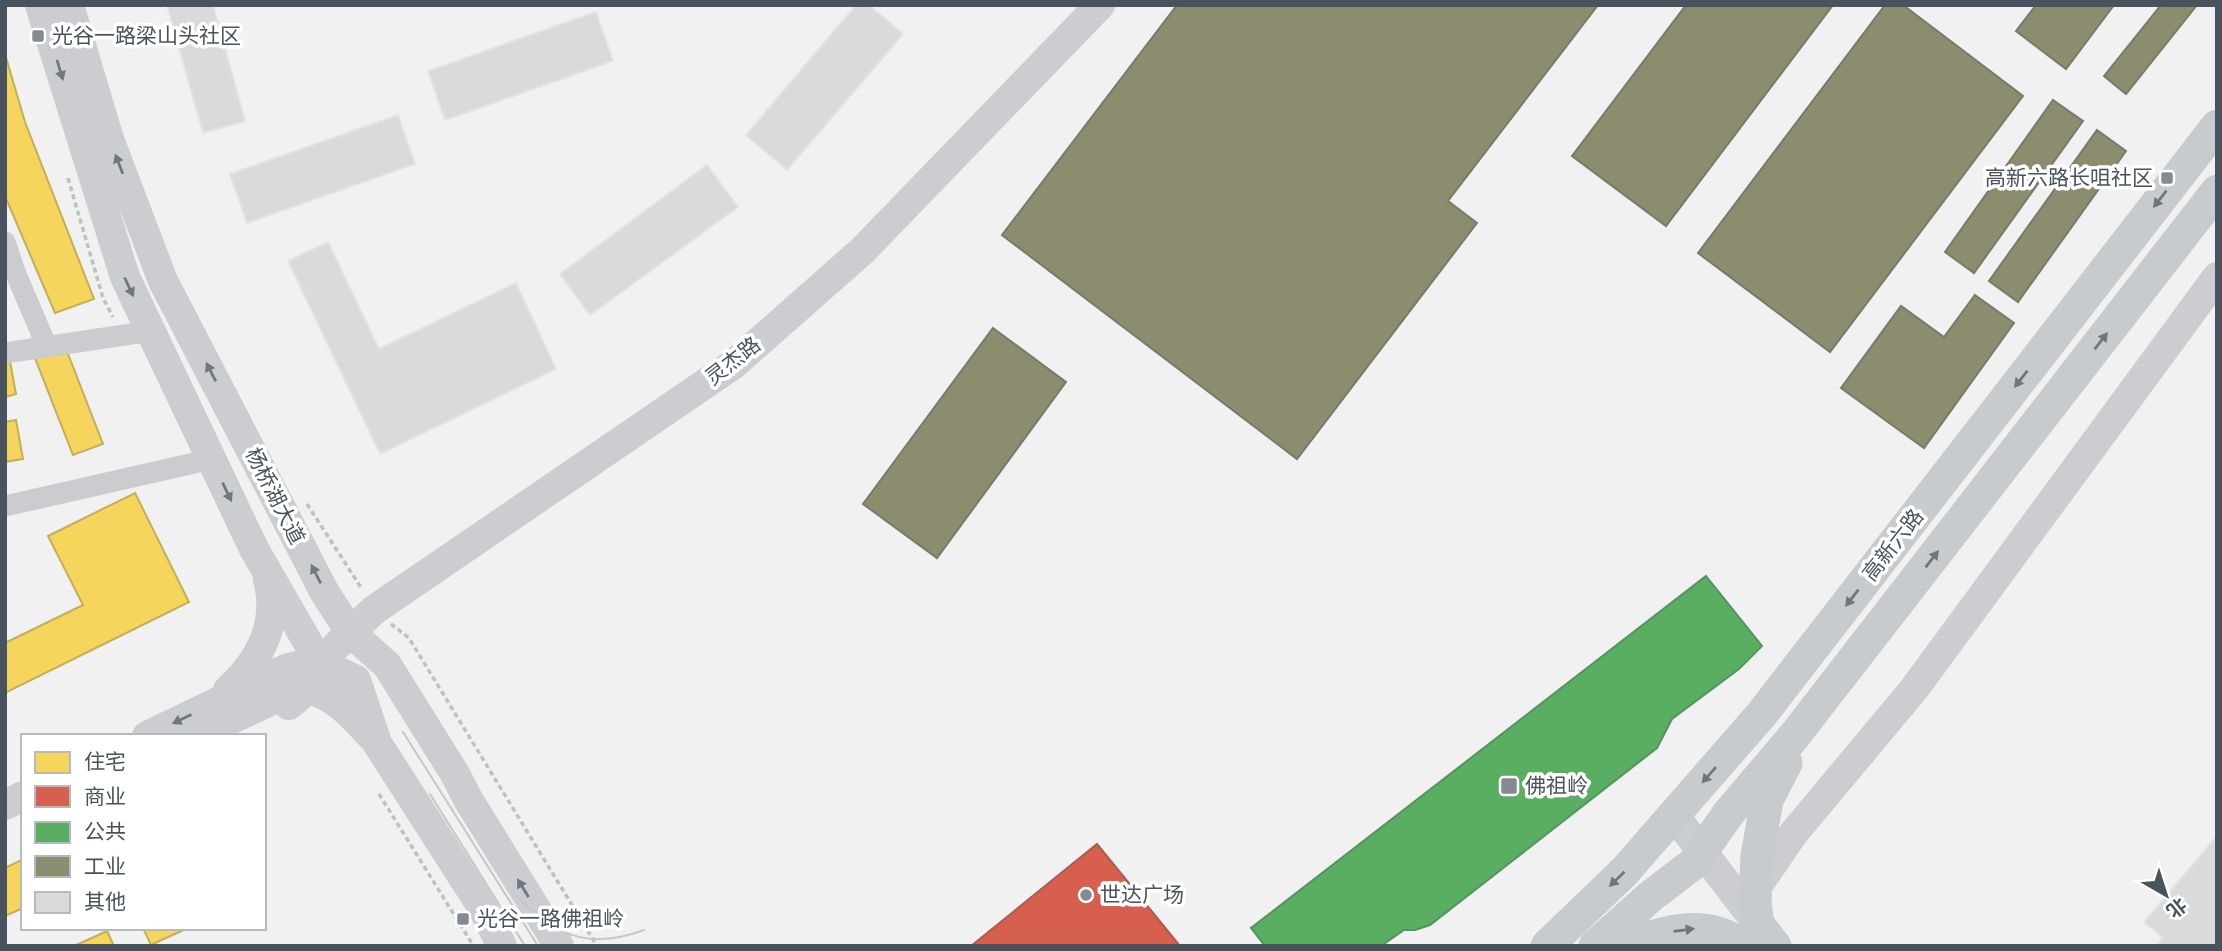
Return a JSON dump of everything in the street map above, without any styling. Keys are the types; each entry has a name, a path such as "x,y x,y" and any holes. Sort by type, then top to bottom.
{"main road":[{"name":"杨桥湖大道","path":"40,5 125,277 264,565 319,662"},
{"name":"杨桥湖大道","path":"69,5 109,139 163,281 325,593 351,633 387,665 559,946"},
{"name":"灵杰路","path":"207,722 300,687 319,662 374,610 734,364 863,250 1100,5"},
{"name":"高新六路","path":"1547,946 1625,872 1761,715 2217,126"},
{"name":"高新六路","path":"1595,946 1697,858 1728,814 1809,717 2217,191"},
{"path":"1756,888 1793,834 1914,689 2217,276"},
{"path":"207,722 250,668 262,647 273,598 264,565"},
{"path":"319,662 356,680 377,743"},
{"path":"156,734 286,708 308,689 322,692 351,713 377,743 482,907 502,946"},
{"path":"377,743 381,722 388,714 398,713 414,722 439,747"},
{"path":"1775,946 1758,924 1755,903 1757,856 1768,800 1809,717"},
{"path":"5,804 21,797"},
{"path":"5,825 21,817"},
{"path":"1668,822 1775,946"},
{"path":"1697,858 1759,946"},
{"path":"1623,946 1662,932 1699,928 1731,937 1743,946"}],"street":[{"path":"5,242 11,276 47,347"},
{"path":"5,353 151,331"},
{"path":"5,506 212,460"}],"path":[{"path":"300,493 374,610 409,638 597,946"},
{"path":"380,794 474,946"}],"building: 住宅":[{"path":"5,54 25,122 94,299 55,313 5,196"},
{"path":"63,341 103,444 73,455 33,353"},
{"path":"5,356 9,356 16,394 5,397"},
{"path":"16,420 23,459 5,462 5,422"},
{"path":"135,493 189,602 5,693 5,643 83,605 48,536"},
{"path":"21,860 21,909 5,916 5,868"},
{"path":"144,930 184,930 151,945"},
{"path":"107,931 114,946 74,946"}],"building: 商业":[{"name":"世达广场","path":"1097,844 1180,946 971,946"}],"building: 公共":[{"name":"佛祖岭","path":"1706,576 1762,646 1739,669 1672,719 1657,748 1430,925 1404,930 1381,946 1265,946 1251,928"}],"building: 工业":[{"path":"1177,5 1598,5 1448,201 1477,223 1297,459 1002,235"},
{"path":"1686,5 1833,5 1666,226 1572,156"},
{"path":"1885,5 1903,5 2023,96 1830,352 1698,253"},
{"path":"2036,5 2114,5 2066,69 2016,31"},
{"path":"2161,5 2197,5 2126,94 2104,76"},
{"path":"2053,100 2083,121 1974,273 1945,252"},
{"path":"2097,130 2126,151 2018,302 1989,281"},
{"path":"1975,295 2014,323 1924,448 1841,388 1901,306 1944,337"},
{"path":"993,328 1066,382 937,558 863,504"}],"building: 其他":[{"path":"167,5 213,5 245,121 203,133"},
{"path":"856,5 869,5 903,34 787,170 746,135"},
{"path":"596,12 613,61 445,120 428,71"},
{"path":"398,115 415,164 247,223 230,174"},
{"path":"707,165 738,207 590,315 560,274"},
{"path":"328,242 379,349 516,283 556,369 380,454 288,261"},
{"path":"2217,836 2217,946 2156,946 2163,938 2144,922"}],"tram line":[{"path":"403,732 538,946"},
{"path":"430,794 525,946"},
{"path":"514,893 543,919 573,935 606,939 644,930"}],"place":[{"name":"光谷一路梁山头社区","path":"38,36"},
{"name":"高新六路长咀社区","path":"2167,178"},
{"name":"佛祖岭","path":"1509,786"},
{"name":"世达广场","path":"1086,895"},
{"name":"光谷一路佛祖岭","path":"463,919"}]}
